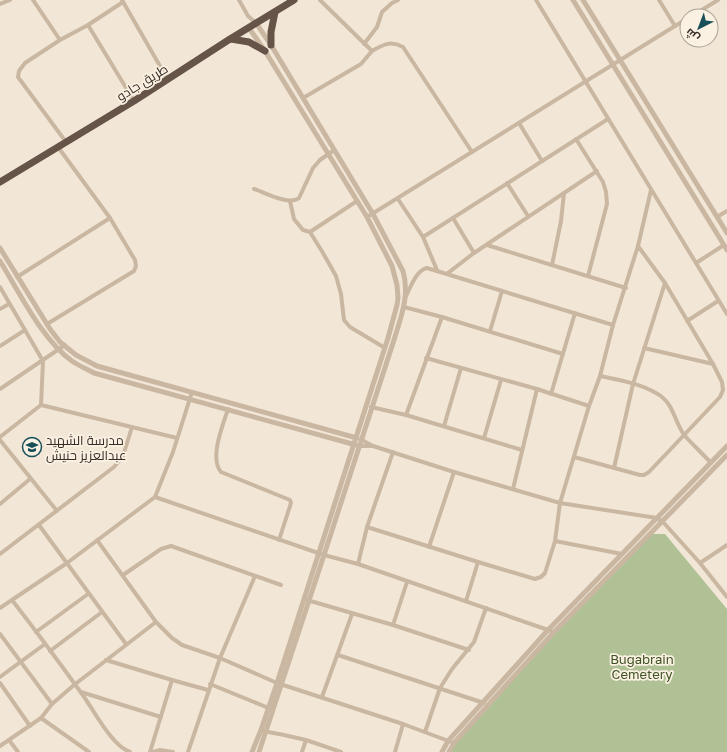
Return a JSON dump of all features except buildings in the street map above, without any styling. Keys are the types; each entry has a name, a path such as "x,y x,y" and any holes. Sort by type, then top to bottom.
{"highway":[{"name":"طريق جادو","path":"0,182 169,80 230,39 294,0"},
{"path":"271,46 271,25 275,12"},
{"path":"230,39 249,42 265,51"}],"street":[{"path":"0,4 10,0"},
{"path":"33,0 60,40"},
{"path":"239,0 248,16 256,23 271,46 374,214 403,271 406,282 404,307 371,407 362,440 306,600 270,709 259,752"},
{"path":"320,0 372,51"},
{"path":"364,44 377,27 382,12 398,0"},
{"path":"536,0 727,314"},
{"path":"573,0 726,248 696,264"},
{"path":"583,0 727,233"},
{"path":"659,0 675,26"},
{"path":"705,8 718,0"},
{"path":"66,142 18,77 19,71 25,62 60,40 88,25 123,1 169,80"},
{"path":"248,16 249,28 265,51 367,217 392,266 397,284 397,305 385,348 353,444 322,554"},
{"path":"367,217 679,24"},
{"path":"88,25 134,101"},
{"path":"303,98 361,64 372,51 383,44 398,44 403,47 472,152"},
{"path":"423,237 608,119"},
{"path":"519,123 542,161"},
{"path":"576,139 603,182 606,192 606,204 588,276"},
{"path":"47,324 134,271 136,266 135,260 110,218 58,147"},
{"path":"254,189 290,201 295,200 299,198 313,168 320,160 334,150"},
{"path":"448,273 474,253 528,216 597,172"},
{"path":"507,183 528,216"},
{"path":"367,526 429,547 535,579 541,577 545,573 555,540 560,503 589,406 600,376 613,325 626,288 638,246 651,190"},
{"path":"552,265 561,221 564,193"},
{"path":"398,198 423,237 437,270"},
{"path":"290,201 294,220 303,230 310,232 336,276 341,294 344,320 350,327 385,348"},
{"path":"310,232 357,201"},
{"path":"717,217 727,211"},
{"path":"17,277 110,218"},
{"path":"453,218 474,253"},
{"path":"487,245 626,288"},
{"path":"574,457 644,475 649,472 685,435 720,397 723,390 722,382 713,364 665,283 638,246"},
{"path":"0,248 47,324 65,345 76,355 97,366 362,440 373,446 454,472 560,503 657,518 663,522 700,563 727,597"},
{"path":"0,261 44,333 59,350 72,361 94,373 190,398 360,446 373,446"},
{"path":"405,298 423,269 427,268 448,273 613,325"},
{"path":"614,468 633,384 665,283"},
{"path":"0,287 43,361 41,405 0,439 30,479 57,511"},
{"path":"490,332 502,291"},
{"path":"687,321 718,301"},
{"path":"0,309 9,304"},
{"path":"404,307 563,354"},
{"path":"551,394 575,313"},
{"path":"406,415 442,317"},
{"path":"0,346 25,330"},
{"path":"0,389 65,345"},
{"path":"644,348 713,364"},
{"path":"426,358 589,406"},
{"path":"444,426 462,368"},
{"path":"600,376 633,384 657,393 672,409 685,435 711,463"},
{"path":"484,438 501,380"},
{"path":"513,489 537,390"},
{"path":"0,608 67,563 155,497 192,392"},
{"path":"41,405 177,438"},
{"path":"371,407 406,415 522,450"},
{"path":"228,409 217,446 216,463 218,469 221,472 290,500 291,503 279,540"},
{"path":"0,554 120,462 132,427"},
{"path":"449,752 454,743 486,704 551,631 622,554 727,446"},
{"path":"358,564 367,526 393,452"},
{"path":"551,631 663,522 727,455"},
{"path":"429,547 454,472"},
{"path":"1,501 30,479"},
{"path":"155,497 279,540 358,564 551,631"},
{"path":"38,525 126,644"},
{"path":"97,540 156,622 172,638 182,645 220,658 279,684 403,724 454,743"},
{"path":"555,540 622,554"},
{"path":"700,563 727,545"},
{"path":"123,575 161,549 171,546 281,585"},
{"path":"466,601 478,562"},
{"path":"188,752 210,684 255,576"},
{"path":"393,625 407,582"},
{"path":"36,632 88,594"},
{"path":"12,600 74,685 81,692 112,737 119,745 130,752"},
{"path":"306,600 393,625 469,650"},
{"path":"425,732 440,688 452,669 474,642 486,608"},
{"path":"50,651 102,612"},
{"path":"322,697 352,614"},
{"path":"1,744 30,726 74,685 156,622"},
{"path":"0,634 52,704"},
{"path":"0,677 45,644"},
{"path":"338,655 486,704"},
{"path":"106,660 208,690"},
{"path":"172,680 151,752 160,750 173,752"},
{"path":"0,683 30,726"},
{"path":"210,684 270,709"},
{"path":"81,692 161,717"},
{"path":"442,752 448,741 486,704"},
{"path":"40,718 89,752"},
{"path":"396,752 403,724"},
{"path":"264,731 284,734 341,752"},
{"path":"252,752 264,731"},
{"path":"8,740 18,752"},
{"path":"302,752 306,740"}],"green space":[{"name":"Bugabrain Cemetery","path":"651,534 665,534 727,609 727,752 450,752 452,747 551,638"}],"place":[{"name":"مدرسة الشهيد عبدالعزيز حنيش","path":"32,447"}]}
